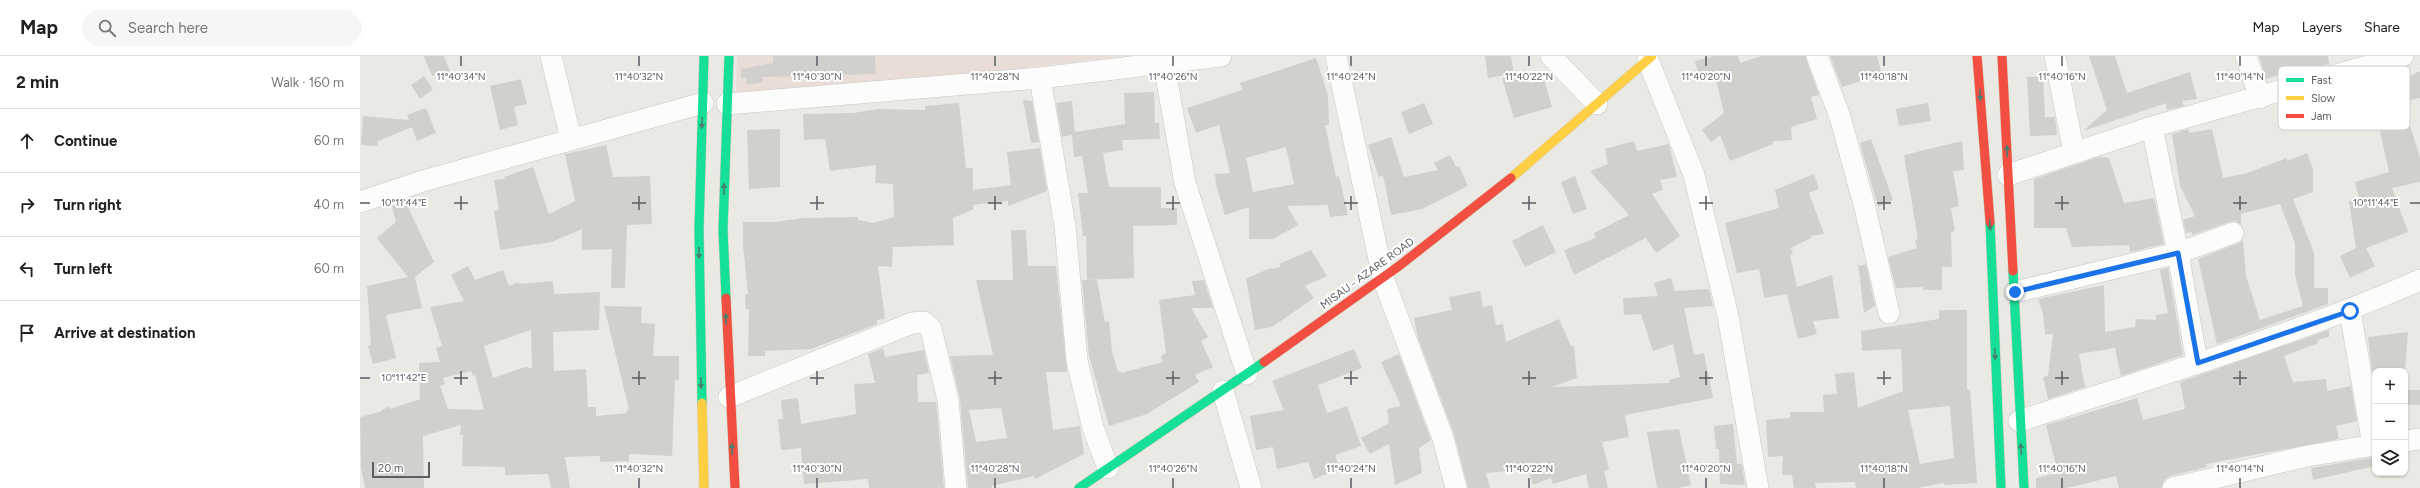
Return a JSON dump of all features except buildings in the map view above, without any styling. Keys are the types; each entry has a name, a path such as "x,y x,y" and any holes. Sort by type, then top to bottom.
{"main road":[{"path":"704,56 699,230 704,488"},
{"path":"729,56 723,230 734,488"},
{"path":"1978,56 1989,201 2000,488"},
{"name":"MISAU - AZARE ROAD","path":"1079,488 1223,391 1383,278 1503,186 1650,58"},
{"path":"2006,58 2008,175 2015,292 2019,421 2024,488"}],"street":[{"path":"551,56 571,139"},
{"path":"727,104 1040,78 1221,56"},
{"path":"1336,56 1383,278 1443,438 1456,488"},
{"path":"1551,56 1597,104"},
{"path":"1817,56 1842,125 1865,208 1889,313"},
{"path":"2055,56 2074,153"},
{"path":"2246,56 2260,98"},
{"path":"2369,66 2403,56"},
{"path":"1650,58 1694,175 1728,316 1758,488"},
{"path":"1164,64 1185,184 1247,374"},
{"path":"1040,78 1065,226 1077,360 1093,428 1108,468"},
{"path":"2008,175 2152,127 2278,93"},
{"path":"360,202 423,181 703,103"},
{"path":"2152,127 2178,253 2198,363"},
{"path":"2015,292 2178,253 2233,233"},
{"path":"2019,421 2198,363 2350,311 2420,280"},
{"path":"2350,311 2373,440"},
{"path":"729,397 912,323 924,322 931,329 948,400 956,488"},
{"path":"1223,391 1251,488"},
{"path":"2408,441 2420,440"},
{"path":"2173,488 2307,456 2372,445"}],"shaded area":[{"path":"737,56 1123,56 967,75 736,95"}],"traffic: fast":[{"path":"702,403 699,230 704,56"},
{"path":"726,298 723,230 729,56"},
{"path":"1990,222 2001,488"},
{"path":"2013,271 2024,488"},
{"path":"1079,488 1264,362"}],"traffic: slow":[{"path":"1511,178 1652,56"},
{"path":"702,403 704,488"}],"traffic: jam":[{"path":"1977,56 1990,222"},
{"path":"2002,56 2013,271"},
{"path":"1264,362 1399,266 1511,178"},
{"path":"726,298 735,488"}],"route":[{"path":"2015,292 2178,253 2198,363 2350,311"}]}
